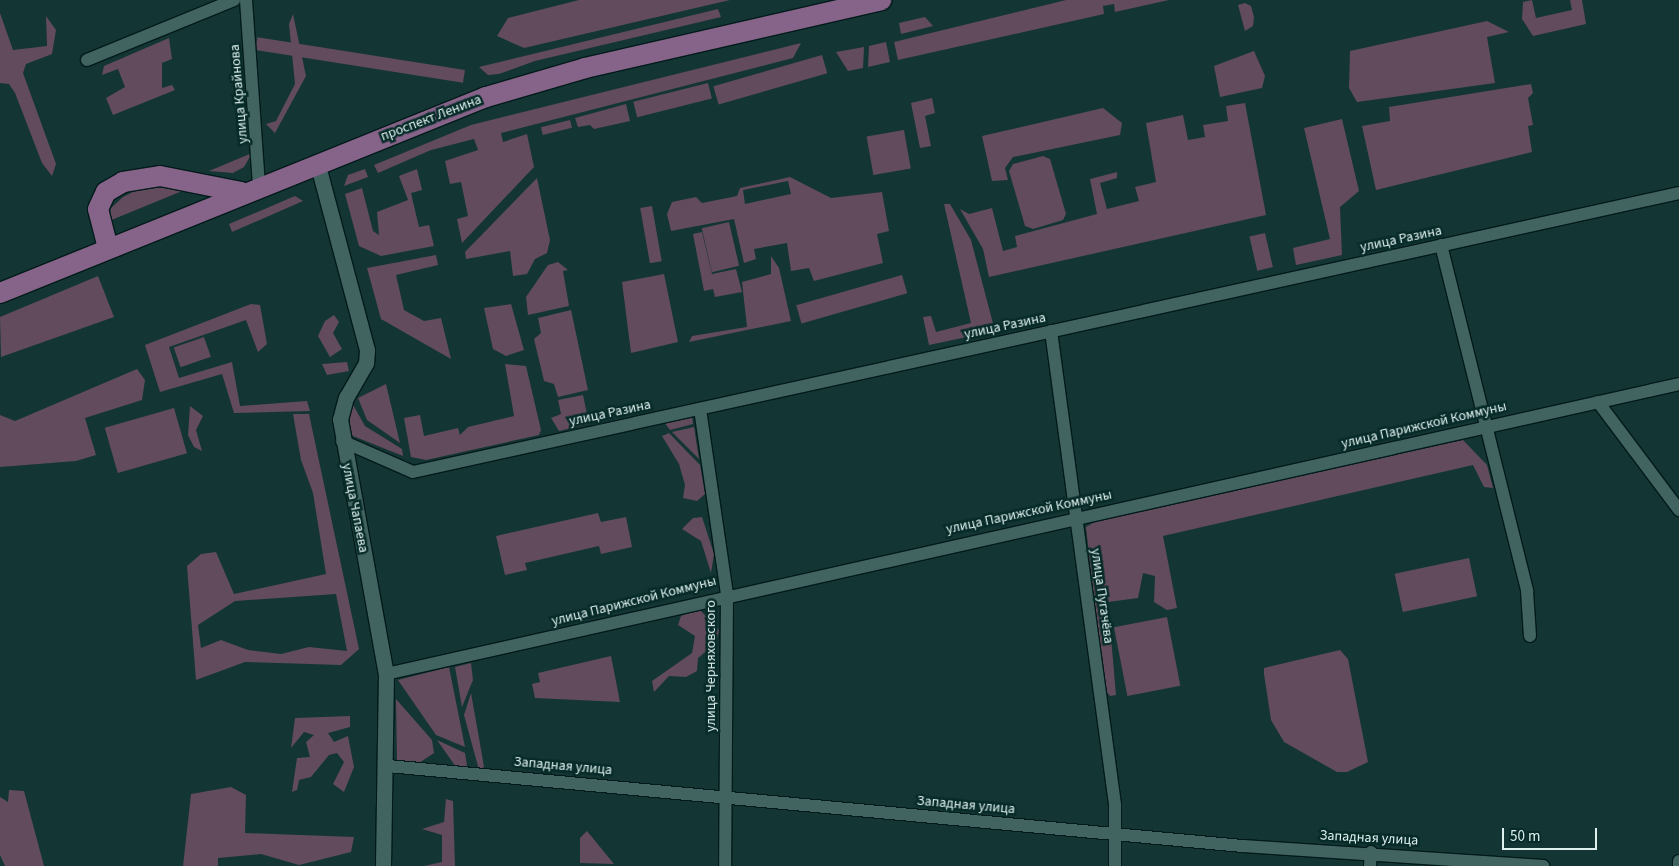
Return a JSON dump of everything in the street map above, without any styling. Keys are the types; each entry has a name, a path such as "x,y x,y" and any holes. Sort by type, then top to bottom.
{"main road":[{"name":"проспект Ленина","path":"0,293 250,188 486,97 585,68 882,0"},
{"path":"108,248 98,209 106,192 123,182 160,176 250,188"}],"street":[{"path":"87,60 234,0"},
{"name":"улица Крайнова","path":"246,0 250,188"},
{"name":"улица Чапаева","path":"317,162 367,350 366,364 346,397 342,441 386,674 388,766 383,866"},
{"name":"улица Разина","path":"342,441 414,472 1679,193"},
{"path":"1441,245 1484,427 1527,591 1530,636"},
{"name":"улица Пугачёва","path":"1051,331 1116,833 1115,866"},
{"name":"улица Парижской Коммуны","path":"386,674 727,594 1679,384"},
{"path":"1598,402 1679,510"},
{"name":"улица Черняховского","path":"700,409 727,594 725,866"},
{"name":"Западная улица","path":"388,766 1116,833 1543,866"},
{"path":"1370,866 1371,852"},
{"path":"1678,866 1679,861"}],"shaded area":[{"path":"579,0 730,0 524,48 497,36 508,18"},
{"path":"1066,0 1169,0 1115,12 1114,4 1103,6 1104,14 898,60 894,42"},
{"path":"1532,0 1536,18 1572,10 1570,0 1582,0 1586,24 1533,36 1522,19 1523,2"},
{"path":"1245,3 1251,6 1254,17 1253,26 1245,31 1238,5"},
{"path":"718,9 721,17 535,61 499,74 488,75 479,67"},
{"path":"0,13 13,50 47,46 46,16 56,30 52,54 26,64 23,73 56,164 52,176 42,163 15,93 9,84 0,83"},
{"path":"293,14 306,76 275,133 266,124 276,121 295,84 289,24"},
{"path":"925,17 933,26 901,34 899,23"},
{"path":"1487,21 1509,32 1487,37 1495,83 1357,102 1349,88 1350,51"},
{"path":"258,37 465,70 463,83 256,50"},
{"path":"169,38 172,59 162,63 162,88 172,85 175,90 113,115 106,98 125,87 118,69 102,75 104,66"},
{"path":"886,42 890,62 868,67 869,46"},
{"path":"801,43 793,58 501,133 503,142 527,134 534,167 462,243 457,219 468,216 461,182 450,184 445,161 478,150 474,139 431,150 378,173 374,165 471,125"},
{"path":"864,47 863,68 848,71 836,52"},
{"path":"1254,51 1265,76 1262,88 1220,97 1214,66"},
{"path":"822,55 827,73 719,104 713,86"},
{"path":"708,83 712,99 637,117 633,102"},
{"path":"1531,84 1533,93 1528,98 1533,125 1528,126 1532,152 1376,190 1362,126 1390,121 1389,107"},
{"path":"932,98 935,113 925,116 931,146 920,148 911,103"},
{"path":"1245,103 1266,215 989,277 983,249 960,209 969,214 992,208 1003,251 1017,247 1015,236 1097,214 1090,179 1117,172 1117,178 1100,183 1107,209 1139,201 1135,187 1156,182 1146,123 1183,115 1188,140 1205,137 1203,125 1228,121 1226,106"},
{"path":"626,104 630,121 594,129 590,125 578,127 575,118"},
{"path":"1103,108 1122,123 1120,135 1013,157 1005,168 1008,180 992,181 982,136"},
{"path":"1342,119 1359,191 1340,207 1342,255 1296,265 1293,248 1330,239 1304,128"},
{"path":"570,120 572,128 543,135 541,127"},
{"path":"904,130 911,168 873,175 867,137"},
{"path":"252,153 244,167 233,173 209,171"},
{"path":"1043,156 1050,159 1066,214 1063,220 1033,229 1025,226 1009,171 1013,164"},
{"path":"365,169 368,177 344,186 348,175"},
{"path":"417,169 422,190 411,193 419,227 429,225 434,246 381,256 359,246 345,194 362,188 373,231 379,235 377,212 408,200 399,176"},
{"path":"790,177 831,198 882,192 889,231 877,234 883,263 814,281 809,268 791,271 787,243 754,249 756,259 744,263 734,219 671,231 667,214 672,202 696,197 702,203 737,196 740,188","holes":["788,181 791,194 745,204 743,190"]},
{"path":"537,178 550,240 547,253 535,259 527,274 513,276 510,251 466,259 465,252"},
{"path":"141,188 187,189 109,221 111,208 123,197"},
{"path":"295,196 303,201 232,232 229,224"},
{"path":"944,204 950,204 971,240 995,331 929,345 923,317 931,316 936,332 971,323"},
{"path":"652,206 662,261 650,263 640,208"},
{"path":"729,222 739,266 712,272 702,228"},
{"path":"702,232 712,274 736,269 742,292 715,297 713,289 704,291 693,234"},
{"path":"1265,233 1273,267 1257,271 1249,237"},
{"path":"436,255 438,265 396,275 404,310 424,321 441,318 451,359 381,319 367,268"},
{"path":"771,256 779,268 791,321 689,342 692,336 747,327 742,282 771,274"},
{"path":"558,262 568,270 563,271 569,306 528,315 526,297 548,265"},
{"path":"664,274 678,342 631,353 622,282"},
{"path":"902,275 907,293 801,324 796,305"},
{"path":"98,276 114,317 1,357 0,317"},
{"path":"251,304 260,305 267,344 258,352 246,320 169,347 179,378 232,362 240,406 307,401 310,411 234,413 222,374 160,392 145,345"},
{"path":"511,304 524,350 506,356 493,349 484,308"},
{"path":"571,310 588,390 558,397 554,384 544,381 534,339 541,333 538,318"},
{"path":"334,315 339,322 333,333 342,349 330,357 318,336 325,321"},
{"path":"204,337 211,357 181,367 174,347"},
{"path":"347,362 349,371 327,375 322,364"},
{"path":"505,364 526,366 541,430 539,435 426,460 411,457 404,418 420,415 424,436 458,428 460,435 468,427 514,416"},
{"path":"137,369 145,380 142,400 85,418 96,455 76,461 0,467 0,415 15,421"},
{"path":"386,384 400,443 367,420 358,398"},
{"path":"583,395 589,424 559,431 551,418 561,414 558,400"},
{"path":"352,403 365,426 402,449 403,456 353,436 346,425 346,411"},
{"path":"190,406 203,416 196,430 202,451 194,447 188,435"},
{"path":"174,408 187,453 118,473 105,428"},
{"path":"293,414 309,414 359,649 341,665 245,662 196,680 187,566 201,554 216,552 234,594 326,574 313,493 301,460","holes":["336,594 347,651 309,647 281,654 248,650 221,640 201,648 198,625 235,601"]},
{"path":"692,417 693,424 670,430 664,422"},
{"path":"694,427 699,459 672,432"},
{"path":"669,433 700,465 705,494 697,501 683,498 685,485 679,464 662,436"},
{"path":"1463,440 1487,465 1493,488 1484,487 1473,465 1163,536 1177,608 1167,610 1154,602 1155,576 1143,573 1138,598 1108,602 1116,695 1110,696 1104,688 1086,527 1098,520"},
{"path":"598,513 601,522 626,517 632,547 601,554 599,546 525,563 527,570 505,575 496,536"},
{"path":"702,517 714,554 711,573 701,541 682,529 693,518"},
{"path":"1469,558 1477,596 1403,612 1395,574"},
{"path":"699,609 719,630 716,643 698,658 697,671 686,677 669,676 654,692 652,681 692,653 695,636 678,625 681,616"},
{"path":"1167,617 1180,686 1127,696 1114,627"},
{"path":"1340,650 1348,659 1368,762 1347,772 1337,772 1284,742 1271,720 1264,674 1264,668"},
{"path":"611,656 620,702 535,698 532,684 540,682 538,673"},
{"path":"471,663 473,680 462,707 455,667"},
{"path":"449,667 465,747 436,735 398,680"},
{"path":"471,693 484,767 479,770 464,715"},
{"path":"396,699 432,740 434,753 419,763 397,762"},
{"path":"350,716 350,727 328,733 334,742 348,736 354,767 344,792 333,784 344,762 337,753 329,755 311,777 299,780 297,790 292,792 297,758 310,757 306,742 314,735 304,732 291,748 295,718"},
{"path":"437,740 465,753 467,766 456,767"},
{"path":"231,787 246,795 245,833 354,837 351,852 299,865 261,854 218,858 218,866 183,866 191,794"},
{"path":"9,790 24,791 44,866 5,866 0,855 0,797 8,802"},
{"path":"446,799 453,801 455,866 424,866 442,862 442,835 422,829 444,822"},
{"path":"587,831 614,864 580,863 580,838"}]}
